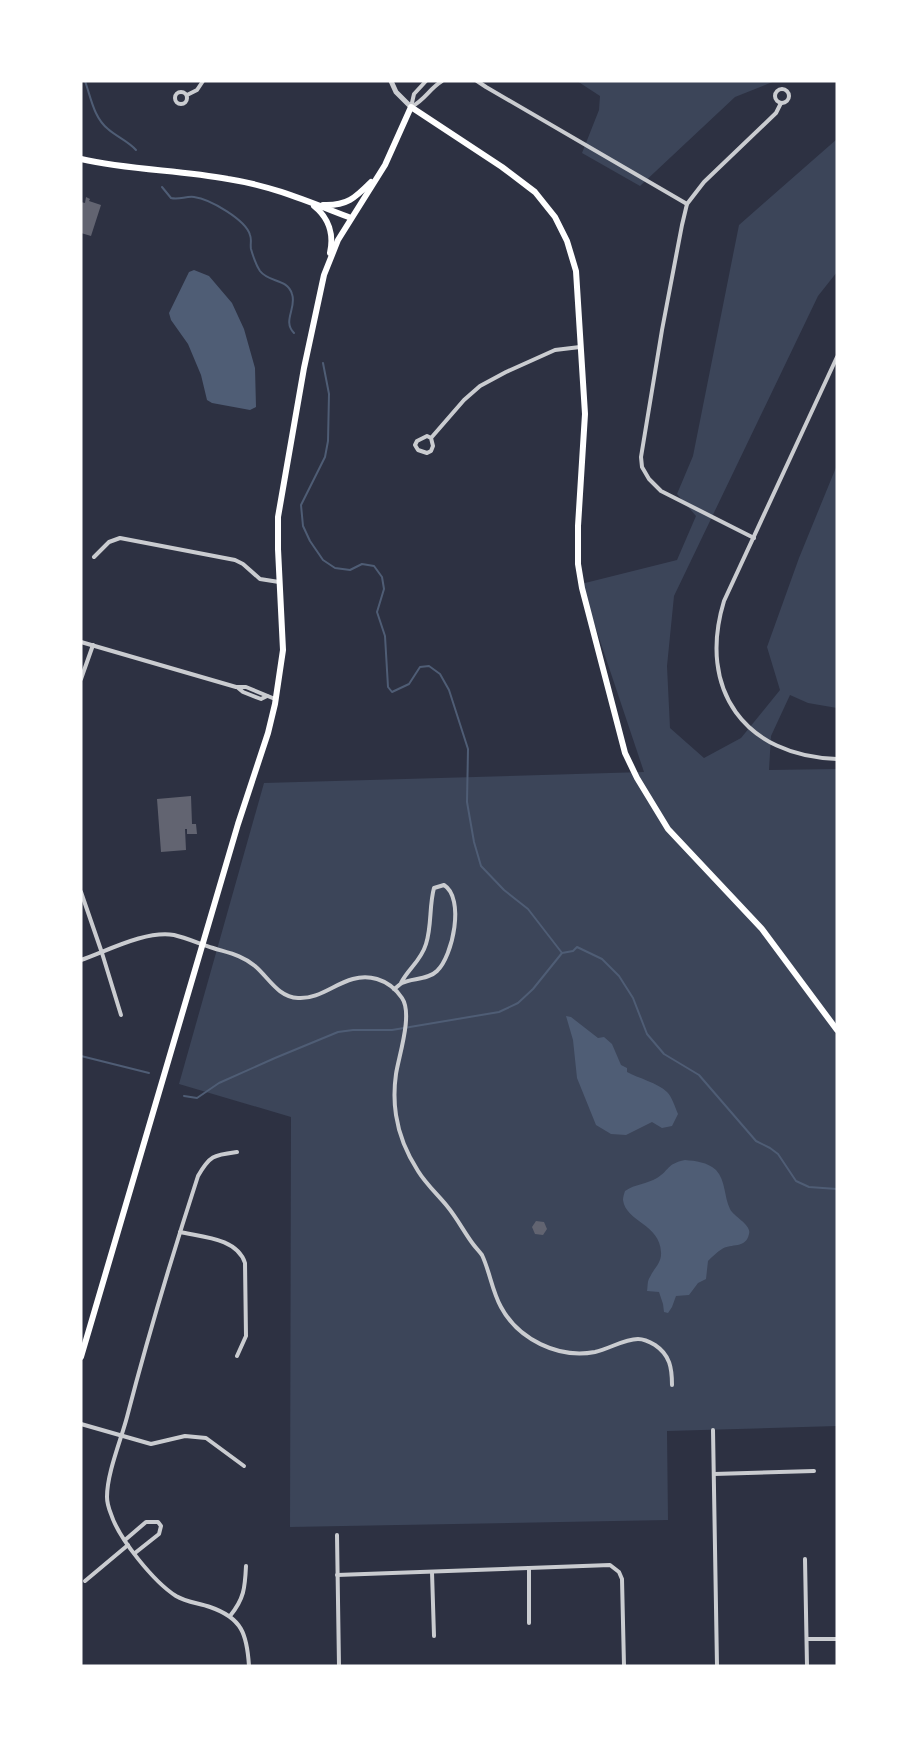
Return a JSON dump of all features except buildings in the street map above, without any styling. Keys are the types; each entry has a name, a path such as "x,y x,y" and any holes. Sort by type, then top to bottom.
{"main road":[{"path":"328,262 351,218 380,173 411,108 502,167 535,192 555,217 567,241 576,272 581,347 585,414 578,564 582,588 626,753 637,778 668,829 762,929 837,1030"},
{"path":"81,159 120,166 226,178 265,186 351,218"},
{"path":"315,204 339,204 351,201 380,173"},
{"path":"81,1357 238,824 268,733 276,699 283,650 278,517 304,368 331,242 326,219 315,207 301,198"}],"street":[{"path":"187,95 197,90 203,81"},
{"path":"391,81 396,92 411,108"},
{"path":"411,108 414,94 425,81 432,89"},
{"path":"411,108 420,103 442,81"},
{"path":"477,81 687,204"},
{"path":"754,538 661,491 649,479 642,467 640,457 681,225 687,204 704,182 776,113 781,103"},
{"path":"432,438 427,436 417,441 415,446 418,450 427,453 431,451 432,438 464,400 480,386 555,350 581,347"},
{"path":"837,357 724,601 716,631 716,660 719,676 728,702 745,723 773,745 809,757 837,759"},
{"path":"94,557 109,542 120,538 236,560 260,579 279,582"},
{"path":"81,642 236,687 243,693 261,699 267,696 276,699"},
{"path":"81,679 93,645"},
{"path":"394,989 421,958 430,926 432,894 434,888 444,885 451,893 454,907 454,935 449,949 437,972 401,983"},
{"path":"81,892 121,1015"},
{"path":"81,960 152,936 173,935 244,957 258,968 279,991 290,997 311,997 354,978 367,976 381,980 394,989 404,1002 406,1009 405,1033 394,1093 401,1136 418,1172 448,1208 481,1254 500,1306 515,1327 537,1343 568,1353 594,1352 636,1339 644,1339 667,1356 671,1365 672,1385"},
{"path":"237,1152 219,1155 207,1161 198,1176 137,1378 112,1467 107,1496 110,1514 117,1529 158,1582 185,1601 209,1607 230,1616 243,1630 249,1666"},
{"path":"180,1232 228,1244 243,1256 246,1336 237,1356"},
{"path":"81,1424 151,1444 185,1436 206,1438 244,1466"},
{"path":"712,1430 717,1666"},
{"path":"714,1474 814,1471"},
{"path":"125,1540 146,1522 158,1521 162,1526 159,1534 135,1553"},
{"path":"337,1535 339,1666"},
{"path":"85,1581 128,1545"},
{"path":"805,1558 807,1666"},
{"path":"230,1616 243,1594 246,1566"},
{"path":"337,1575 612,1566 622,1579 624,1666"},
{"path":"529,1568 529,1623"},
{"path":"432,1572 434,1636"},
{"path":"807,1639 837,1639"}],"shaded area":[{"path":"577,81 775,81 735,97 640,186 582,153 599,110 600,96"},
{"path":"837,139 837,272 818,296 674,596 667,666 670,728 704,758 741,738 780,690 767,647 799,558 837,465 837,708 808,703 790,695 771,736 769,770 837,769 837,1426 667,1431 668,1520 290,1527 291,1117 179,1084 264,783 644,772 581,584 677,560 696,516 677,494 693,456 739,225"},
{"path":"194,270 209,276 232,303 244,329 255,368 256,407 250,410 207,400 201,375 188,344 171,320 169,313 189,272"},
{"path":"566,1016 571,1017 598,1038 604,1037 612,1044 621,1065 627,1068 627,1072 667,1092 678,1114 672,1126 662,1128 652,1122 626,1135 611,1134 596,1125 577,1078 573,1040"},
{"path":"685,1160 697,1161 716,1170 722,1179 730,1209 748,1227 749,1234 742,1244 726,1247 711,1258 708,1261 706,1279 698,1283 689,1295 676,1296 668,1313 664,1312 659,1292 647,1291 649,1279 660,1259 659,1243 655,1235 625,1207 623,1199 625,1191 653,1180 671,1165"}],"waterway":[{"path":"85,81 99,119 108,129 136,150"},
{"path":"162,187 171,198 201,199 227,211 242,223 250,235 251,249 260,271 290,289 293,304 289,324 294,333"},
{"path":"323,363 329,394 328,441 325,457 301,505 303,526 323,560 335,568 350,570 362,564 374,566 382,577 384,589 377,612 385,636 388,687 392,692 409,684 420,667 429,666 440,674 449,690 468,749 467,802 481,866 504,890 528,909 562,953"},
{"path":"184,1096 197,1098 219,1083 338,1032 392,1030 499,1012 518,1003 533,989 562,953 573,951 577,947 602,959 619,976 633,998 647,1034 664,1054 699,1075 756,1141 778,1154 796,1181 809,1187 837,1189"},
{"path":"81,1056 149,1073"}]}
